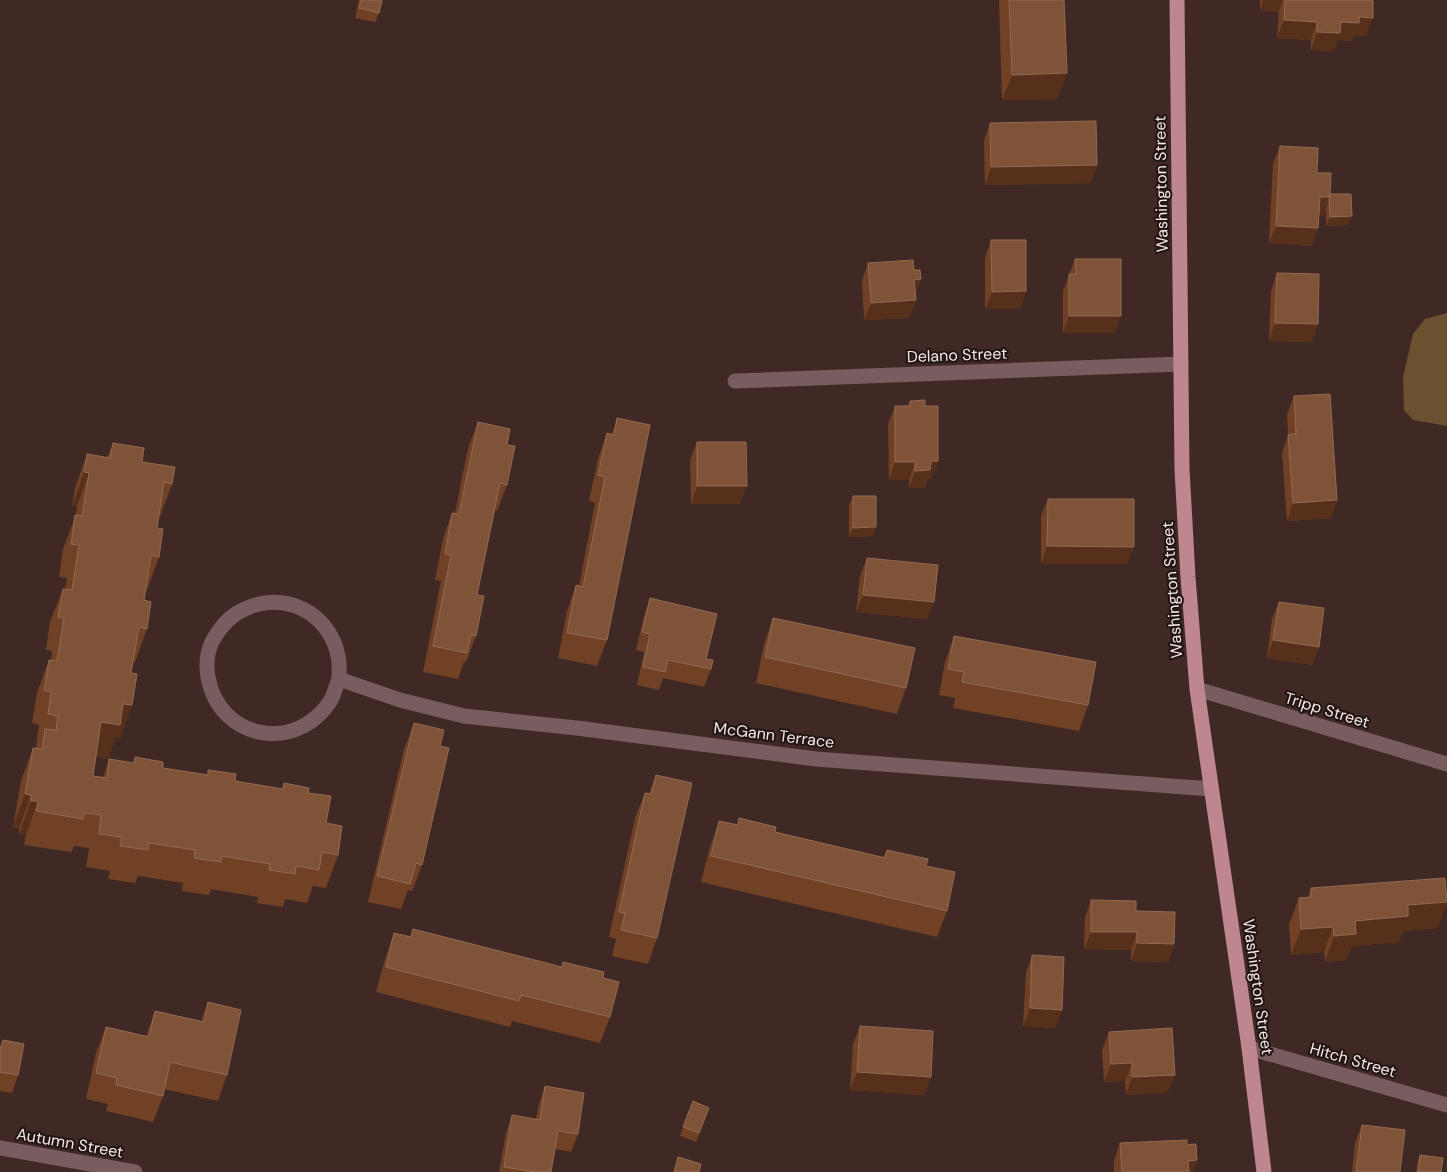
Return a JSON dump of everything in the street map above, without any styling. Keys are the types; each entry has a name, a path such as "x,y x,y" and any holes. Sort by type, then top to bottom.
{"main road":[{"name":"Washington Street","path":"1177,0 1180,364 1186,557 1198,689 1249,1048 1264,1172"}],"street":[{"name":"Delano Street","path":"735,381 1180,364"},
{"path":"278,601 300,607 318,618 332,636 339,657 339,679 331,699 318,716 300,729 278,734 257,732 237,724 221,709 210,690 207,669 210,647 220,628 236,612 256,603 278,601"},
{"name":"McGann Terrace","path":"339,679 400,700 464,716 577,728 816,759 1212,789"},
{"name":"Tripp Street","path":"1198,689 1447,764"},
{"name":"Hitch Street","path":"1249,1048 1447,1105"},
{"name":"Autumn Street","path":"0,1148 135,1172"}],"shaded area":[{"path":"1447,313 1447,426 1413,420 1404,410 1403,377 1413,334 1425,319"}],"building":[{"path":"361,0 382,0 379,13 359,8"},
{"path":"1009,0 1064,0 1067,73 1012,75"},
{"path":"1285,0 1373,0 1373,18 1359,17 1359,23 1341,22 1340,33 1317,32 1317,22 1284,20"},
{"path":"1096,121 1097,165 991,167 990,123"},
{"path":"1280,146 1318,148 1317,173 1331,173 1330,197 1320,197 1318,228 1276,226"},
{"path":"1330,194 1351,194 1352,216 1330,217"},
{"path":"991,240 1026,240 1026,291 992,292"},
{"path":"1075,259 1121,259 1121,316 1069,316 1069,274 1076,274"},
{"path":"913,260 914,270 920,270 921,279 914,280 916,300 871,303 868,263"},
{"path":"1277,273 1319,274 1318,324 1275,323"},
{"path":"1330,394 1337,500 1293,503 1288,435 1296,434 1294,396"},
{"path":"925,400 925,406 938,406 938,461 931,461 930,470 915,471 915,462 895,462 895,406 910,406 910,401"},
{"path":"617,418 650,425 607,640 567,633 576,585 583,587 605,477 598,475 607,433 614,435"},
{"path":"478,422 510,429 507,445 515,446 507,485 500,483 477,595 484,596 476,636 471,635 467,653 433,646 451,555 445,554 452,513 459,514"},
{"path":"697,442 746,442 747,486 697,486"},
{"path":"113,443 144,448 142,462 175,467 172,484 164,482 157,528 163,529 159,557 151,555 144,600 151,602 147,629 139,627 131,673 137,674 132,705 123,704 120,725 101,722 93,776 107,778 109,759 134,763 135,757 163,762 163,768 208,775 208,770 236,774 235,781 283,789 284,783 309,788 308,793 331,796 326,823 342,826 338,855 322,852 319,870 296,866 295,874 269,870 270,864 222,856 221,862 194,858 195,850 149,843 148,850 120,846 122,837 99,834 101,815 85,813 83,819 36,811 38,801 31,801 31,795 25,794 33,748 42,749 45,729 56,730 58,716 48,714 51,692 44,690 49,660 57,661 64,618 58,617 63,589 72,590 79,545 71,544 75,515 82,516 89,473 84,472 87,454 110,458"},
{"path":"853,496 876,496 876,527 853,528"},
{"path":"1048,499 1134,499 1134,547 1047,546"},
{"path":"867,558 938,565 934,602 863,595"},
{"path":"650,598 717,614 706,659 713,660 711,669 668,660 665,672 643,667 650,634 642,632"},
{"path":"1279,602 1324,608 1319,647 1273,640"},
{"path":"773,618 915,648 906,688 765,657"},
{"path":"954,636 1096,662 1088,705 962,682 964,672 948,669"},
{"path":"414,723 444,730 440,746 449,748 422,865 416,863 410,884 377,876"},
{"path":"656,775 692,783 657,938 621,930 625,913 619,912 645,793 651,794"},
{"path":"739,818 776,827 775,832 885,858 887,850 928,859 926,866 955,872 947,911 711,856 719,821 738,825"},
{"path":"1445,878 1447,902 1408,905 1408,916 1355,921 1356,934 1334,936 1333,927 1301,929 1299,898 1311,897 1311,888"},
{"path":"1091,900 1136,901 1136,911 1175,912 1174,944 1137,943 1137,932 1091,932"},
{"path":"413,929 562,967 563,962 604,972 603,978 619,982 610,1017 521,995 519,1001 386,967 394,933 411,937"},
{"path":"1032,955 1064,957 1062,1010 1030,1008"},
{"path":"208,1002 241,1010 227,1075 170,1062 163,1096 116,1085 117,1078 96,1073 106,1027 149,1037 155,1011 204,1022"},
{"path":"860,1026 933,1031 931,1077 857,1072"},
{"path":"1172,1028 1175,1075 1132,1077 1132,1063 1111,1064 1109,1032"},
{"path":"3,1040 24,1044 18,1075 0,1072 0,1046"},
{"path":"545,1086 584,1093 578,1134 558,1131 551,1172 535,1172 504,1167 512,1115 540,1120"},
{"path":"693,1101 709,1108 699,1133 683,1127"},
{"path":"1362,1125 1405,1130 1400,1172 1356,1172"},
{"path":"1187,1140 1187,1145 1196,1144 1197,1160 1188,1161 1189,1172 1122,1172 1120,1143"},
{"path":"1420,1155 1443,1158 1441,1172 1418,1172"},
{"path":"678,1157 701,1164 699,1172 674,1172"}]}
